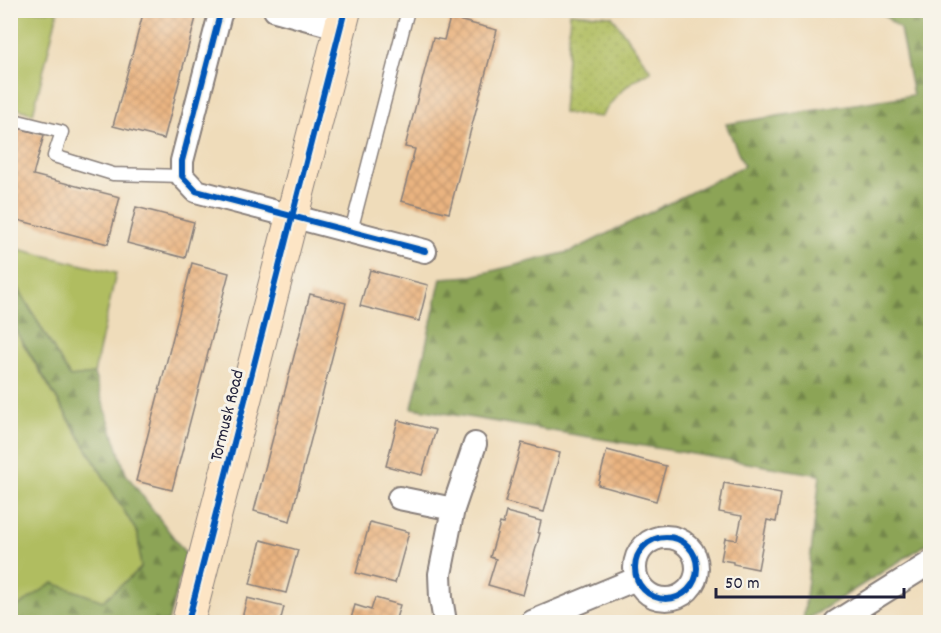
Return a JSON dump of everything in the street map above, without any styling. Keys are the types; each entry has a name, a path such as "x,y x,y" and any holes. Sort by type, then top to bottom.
{"street":[{"path":"223,10 220,14 182,161 182,176 196,191 425,251"},
{"name":"Tormusk Road","path":"188,622 343,19 275,10"},
{"path":"445,622 440,574 453,509 475,444"},
{"path":"399,498 453,509"},
{"path":"836,622 930,563"},
{"path":"532,622 636,579"}],"lane":[{"path":"351,231 408,10"},
{"path":"10,119 62,132 54,156 113,174 182,176"}],"green space":[{"path":"11,10 58,11 33,114 11,106"},
{"path":"879,11 930,11 930,542 803,622 820,475 412,408 441,278 472,276 572,251 744,166 726,124 913,95 900,29"},
{"path":"570,13 612,16 651,71 622,90 601,117 563,113"},
{"path":"10,247 116,273 94,374 70,377 11,275"},
{"path":"10,275 70,377 94,374 126,474 186,554 168,622 11,622 11,611 53,583 103,601 141,568 138,534 11,322"},
{"path":"10,322 138,534 141,568 103,601 53,583 11,611"}],"building":[{"path":"144,10 198,10 164,139 113,126"},
{"path":"450,18 497,30 449,213 401,201 415,149 405,147 433,38 444,40"},
{"path":"10,126 44,135 33,175 120,197 108,244 10,218"},
{"path":"136,207 194,222 185,258 127,243"},
{"path":"192,263 229,273 172,490 136,481"},
{"path":"370,270 428,285 419,321 360,306"},
{"path":"310,294 346,303 290,521 254,511"},
{"path":"398,420 436,430 422,475 386,466"},
{"path":"522,443 560,453 544,512 505,502"},
{"path":"607,450 666,466 656,501 598,485"},
{"path":"724,483 781,494 776,522 767,520 758,569 721,560 725,538 737,540 742,516 719,512"},
{"path":"506,512 541,521 538,533 540,533 523,595 488,585 496,559 490,557 500,523 503,524"},
{"path":"370,522 409,532 395,583 356,573"},
{"path":"261,540 298,550 286,593 250,584"},
{"path":"247,598 284,607 280,622 241,622"},
{"path":"375,598 400,605 395,622 350,622 355,605 371,610"}],"cycle path":[{"path":"223,10 220,14 182,161 182,176 196,191 425,251"},
{"path":"188,622 345,10"},
{"path":"660,537 672,537 688,546 695,556 697,568 695,580 688,590 672,599 660,599 649,594 640,585 635,574 635,562 640,551 649,542 660,537"}]}
